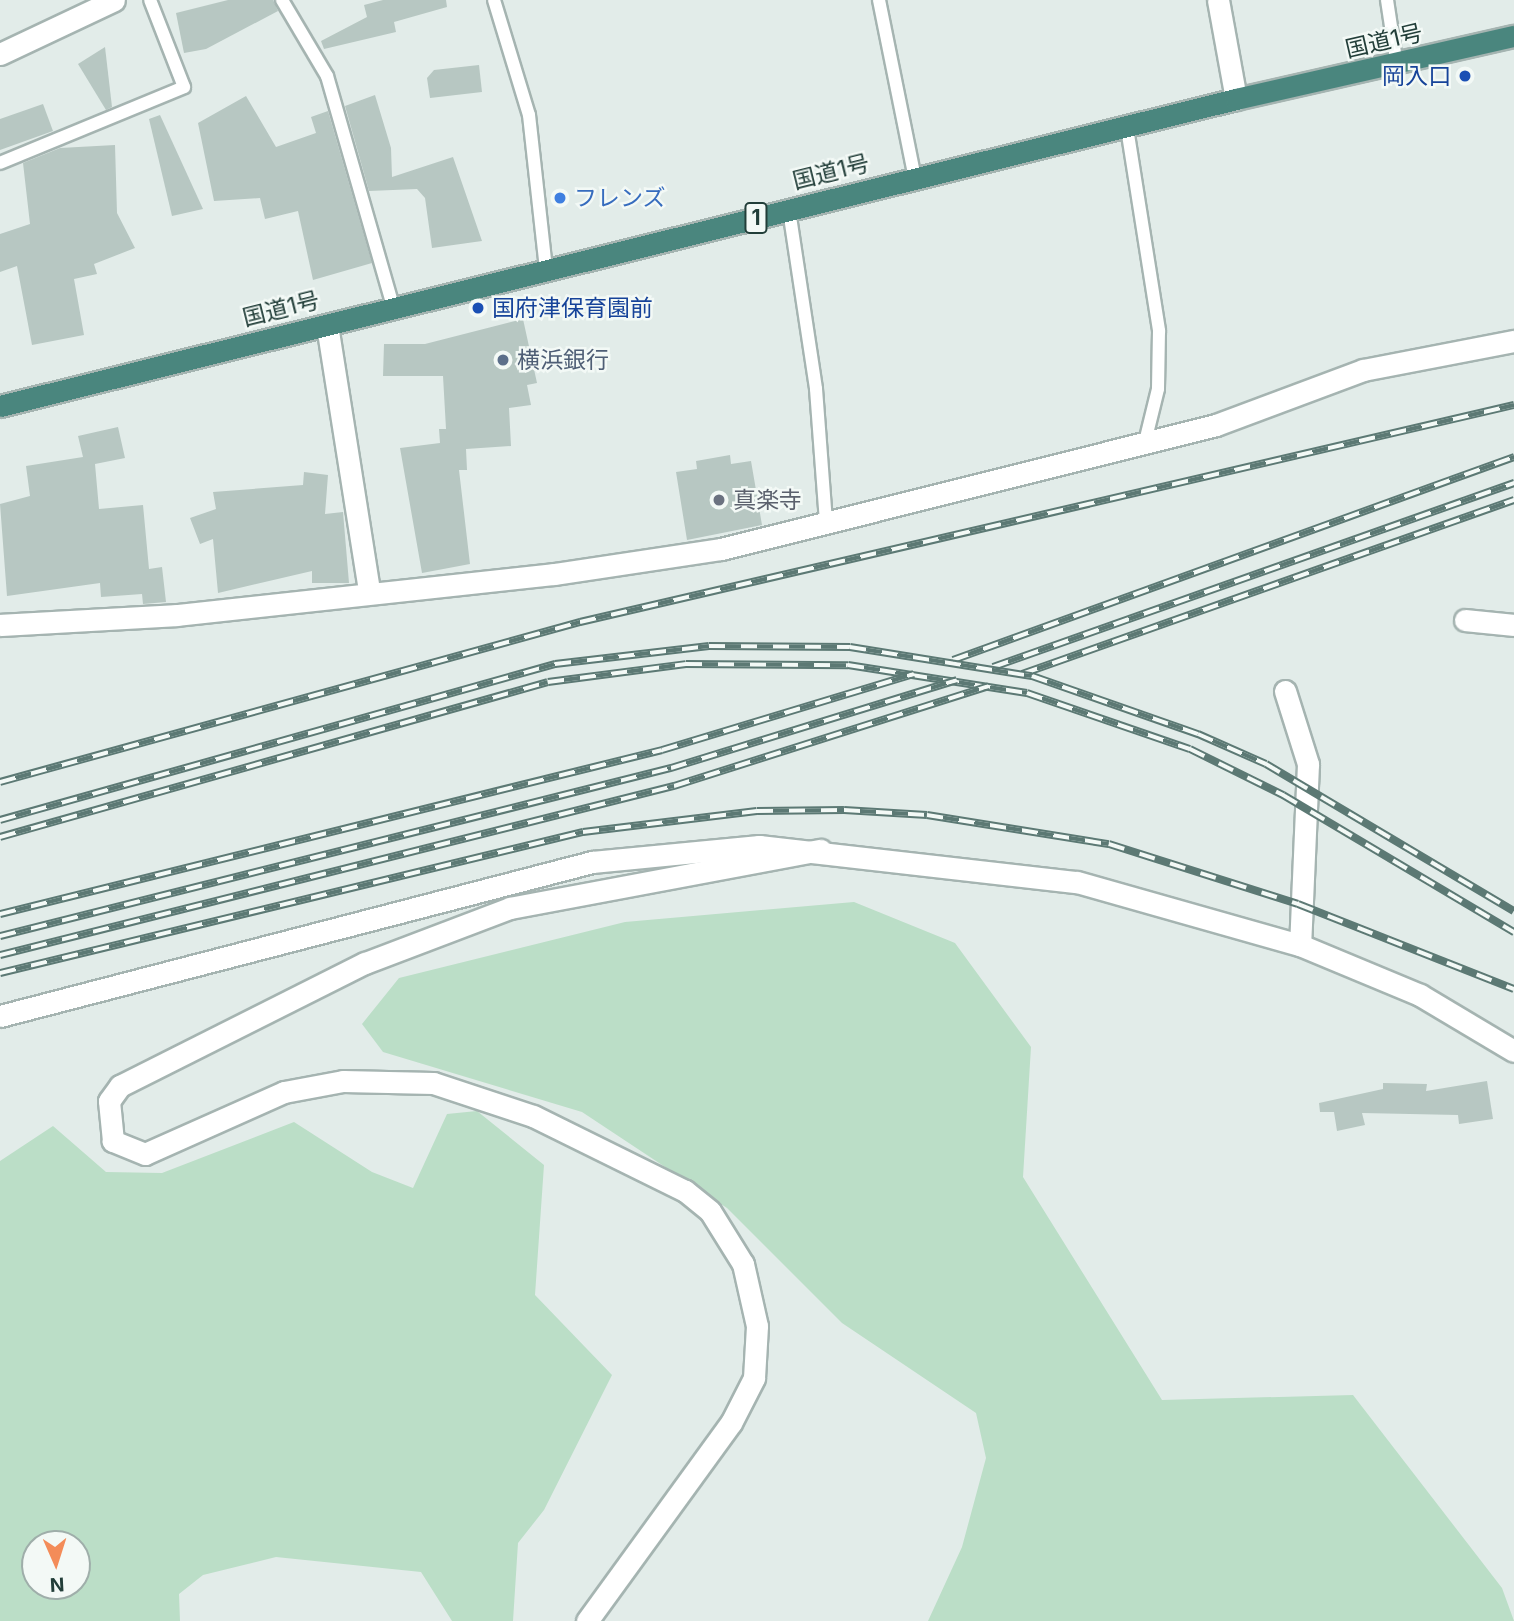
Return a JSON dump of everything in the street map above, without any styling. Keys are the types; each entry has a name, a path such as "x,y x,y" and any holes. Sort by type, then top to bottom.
{"highway":[{"name":"国道1号","path":"0,406 327,325 393,306 1127,128 1236,99 1397,66 1514,36"}],"street":[{"path":"0,54 114,0"},
{"path":"1218,0 1236,99"},
{"path":"327,325 369,590"},
{"path":"0,625 177,615 369,590 634,564 826,521 1216,425 1363,370 1514,341"},
{"path":"1465,620 1514,625"},
{"path":"1284,691 1308,764 1300,945"},
{"path":"0,1016 592,862 759,846 821,850 1077,882 1300,945 1420,995 1514,1051"},
{"path":"587,1621 732,1423 754,1378 757,1326 743,1264 710,1211 685,1191 510,1105 433,1083 343,1081 284,1092 145,1154 113,1141 109,1101 120,1086 365,963 510,908 821,850"}],"lane":[{"path":"0,163 184,87 149,0"},
{"path":"282,0 327,76 393,306"},
{"path":"494,0 529,115 546,270"},
{"path":"879,0 915,178"},
{"path":"1387,0 1397,66"},
{"path":"1127,128 1159,331 1158,389 1145,442"},
{"path":"789,210 816,389 826,521"}],"green space":[{"path":"854,902 955,943 1031,1047 1023,1177 1162,1400 1353,1395 1502,1588 1514,1621 928,1621 962,1547 986,1458 976,1413 842,1323 727,1208 582,1112 383,1052 362,1024 399,978 625,922"},
{"path":"477,1111 544,1165 535,1295 612,1375 544,1510 518,1543 513,1621 452,1621 421,1572 276,1557 203,1575 179,1594 180,1621 0,1621 0,1161 53,1126 106,1172 162,1173 294,1122 372,1172 413,1188 447,1114"}],"building":[{"path":"228,0 273,0 278,11 206,49 184,53 176,13"},
{"path":"383,0 446,0 447,7 394,22 396,32 324,49 321,41 367,17 364,5"},
{"path":"105,47 112,107 106,110 78,64"},
{"path":"479,65 482,92 430,98 427,78 434,70"},
{"path":"375,95 391,148 392,177 453,157 482,241 432,248 425,198 417,189 369,191 345,106"},
{"path":"246,96 276,147 316,133 311,117 328,111 372,263 313,280 298,211 265,219 260,198 214,201 198,123"},
{"path":"43,104 53,131 0,150 0,119"},
{"path":"160,115 203,209 172,216 149,119"},
{"path":"115,145 117,213 135,248 94,264 97,274 74,279 84,335 32,345 17,266 0,272 0,234 30,224 23,163 60,148"},
{"path":"523,319 537,383 527,385 531,405 509,408 511,446 466,449 467,470 459,470 470,564 422,573 400,448 440,443 439,429 446,429 443,376 383,376 384,344 425,344"},
{"path":"118,427 125,458 95,464 99,509 143,505 149,569 162,567 166,602 143,604 142,594 101,597 100,583 7,596 0,504 30,496 26,466 83,457 78,436"},
{"name":"真楽寺","path":"730,455 731,464 751,461 762,525 687,540 676,472 697,469 696,461"},
{"path":"304,472 328,475 325,514 343,512 349,583 312,583 312,571 218,593 213,539 200,544 190,518 216,509 213,492 303,485"},
{"path":"1487,1081 1493,1119 1459,1124 1458,1115 1362,1113 1365,1125 1337,1131 1334,1112 1320,1112 1319,1103 1383,1089 1383,1083 1427,1084 1426,1091"}],"railway":[{"path":"0,782 580,622 1514,405"},
{"path":"953,660 1514,457"},
{"path":"993,667 1514,483"},
{"path":"1022,674 1514,500"},
{"path":"0,820 555,664 709,646 850,647 1032,676 1198,734 1266,764 1514,911"},
{"path":"0,837 548,682 686,664 848,665 1027,693 1190,749 1283,795 1514,932"},
{"path":"0,914 662,750 914,674"},
{"path":"0,936 671,768 957,680"},
{"path":"0,955 674,786 989,686"},
{"path":"0,973 583,832 757,811 844,810 927,815 1109,844 1298,904 1514,989"}],"place":[{"name":"岡入口","path":"1465,76"},
{"name":"フレンズ","path":"560,198"},
{"name":"国府津保育園前","path":"478,308"},
{"name":"横浜銀行","path":"503,360"},
{"name":"真楽寺","path":"719,500"}]}
